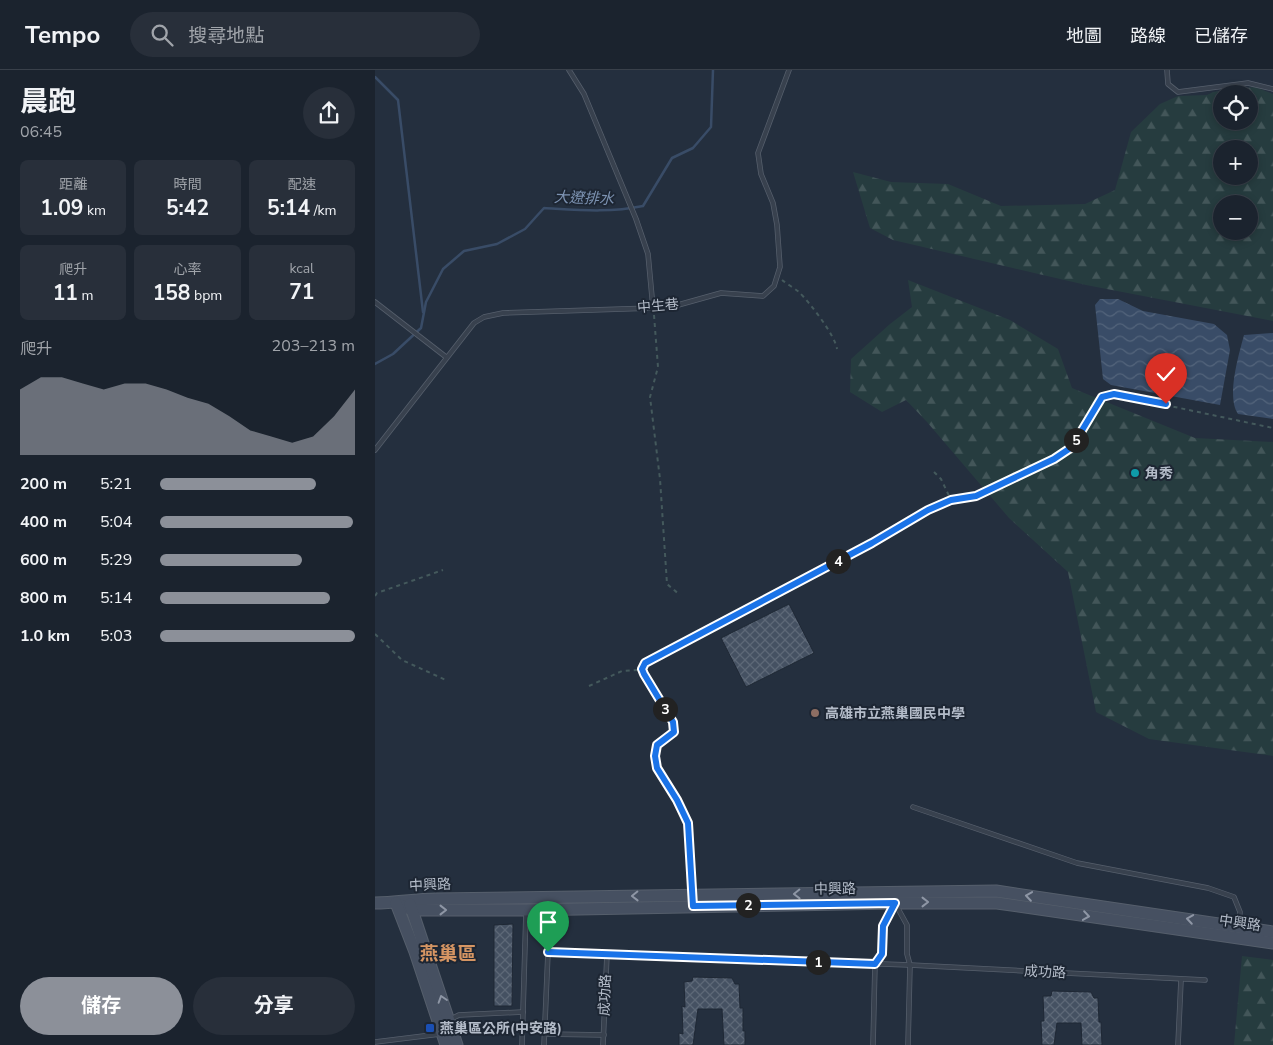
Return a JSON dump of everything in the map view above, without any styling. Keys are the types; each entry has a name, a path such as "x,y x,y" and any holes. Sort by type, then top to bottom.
{"main road":[{"name":"中興路","path":"411,905 895,897 996,891 1238,932 1273,943"},
{"name":"中興路","path":"375,903 526,910 693,901"},
{"path":"396,903 448,1029 457,1045"},
{"path":"411,905 448,1029 446,1045"},
{"name":"中興路","path":"1238,932 1273,932"}],"lane":[{"path":"569,70 584,94 637,219 648,254 653,308"},
{"path":"778,278 780,267 777,225 773,203 761,174 758,153 789,70"},
{"path":"1167,70 1168,84 1178,92 1248,83 1273,89"},
{"name":"中生巷","path":"375,450 474,323 484,317 503,313 678,306 721,294 763,296 774,286 778,278"},
{"path":"375,302 447,357"},
{"path":"693,901 688,823 677,800 657,768 655,756 657,745 674,732 673,722 642,669 645,663 826,568"},
{"path":"913,807 1077,862 1208,888 1234,897 1240,912 1238,932"},
{"path":"873,1045 875,964 882,954 883,926 895,897"},
{"path":"895,897 907,925 907,954 910,965 908,1045"},
{"path":"522,1045 526,910"},
{"name":"成功路","path":"544,1045 548,952 910,965 1205,980"},
{"name":"成功路","path":"603,1045 607,954"},
{"path":"1178,1045 1181,980"},
{"path":"375,1042 448,1029 459,1015 523,1012"},
{"name":"成功路","path":"545,1034 603,1035"}],"path":[{"path":"778,278 798,292 826,326 836,342 837,349"},
{"path":"653,308 658,367 650,397 660,479 667,584 680,595"},
{"path":"826,568 928,510 951,500 976,496 1054,459 1072,447 1102,397 1114,394 1273,428"},
{"path":"934,472 941,479 951,500"},
{"path":"375,596 377,593 443,570"},
{"path":"375,634 402,660 448,681"},
{"path":"589,686 622,671 642,669"}],"green space":[{"path":"1258,88 1273,94 1273,321 1086,285 893,240 870,228 853,172 891,182 948,184 1001,206 1085,204 1115,190 1131,132 1160,104 1178,96 1207,95 1213,92 1213,130 1258,130"},
{"path":"908,280 1010,320 1058,349 1072,388 1195,438 1273,442 1273,756 1149,739 1096,712 1068,572 1009,518 906,400 882,412 850,392 851,359 912,307"},
{"path":"1242,956 1273,960 1273,1045 1234,1045"}],"water":[{"path":"1100,299 1118,299 1143,311 1214,324 1227,335 1230,350 1220,405 1111,385 1103,379 1095,305"},
{"path":"1273,333 1273,419 1238,414 1233,397 1233,387 1244,335"}],"building":[{"path":"789,604 814,653 746,687 721,638"},
{"path":"513,924 512,1006 494,1006 494,925"},
{"path":"693,977 732,978 735,984 739,984 740,1008 743,1008 745,1045 724,1045 722,1009 698,1009 693,1045 679,1045 679,1033 683,1034 682,1006 685,1007 684,982 692,981"},
{"path":"1052,991 1091,992 1094,998 1098,998 1102,1045 1082,1045 1081,1023 1057,1023 1054,1045 1042,1045 1041,1021 1044,1021 1043,996 1051,996"}],"waterway":[{"name":"大遼排水","path":"375,364 393,354 421,328 426,302 443,269 464,251 497,244 525,229 544,208 606,210 643,206 672,158 693,148 711,127 713,70"},
{"path":"375,77 398,100 423,312"}],"place":[{"name":"角秀","path":"1135,473"},
{"name":"高雄市立燕巢國民中學","path":"815,713"},
{"name":"燕巢區公所(中安路)","path":"430,1028"}],"district":[{"name":"燕巢區","path":"448,954"}],"route":[{"path":"548,952 875,964 882,954 883,926 895,903 693,906 688,823 677,800 657,768 655,756 657,745 674,732 673,722 644,674 642,669 645,663 872,543 928,510 951,500 976,496 1054,459 1072,447 1102,397 1114,394 1166,404"}]}
